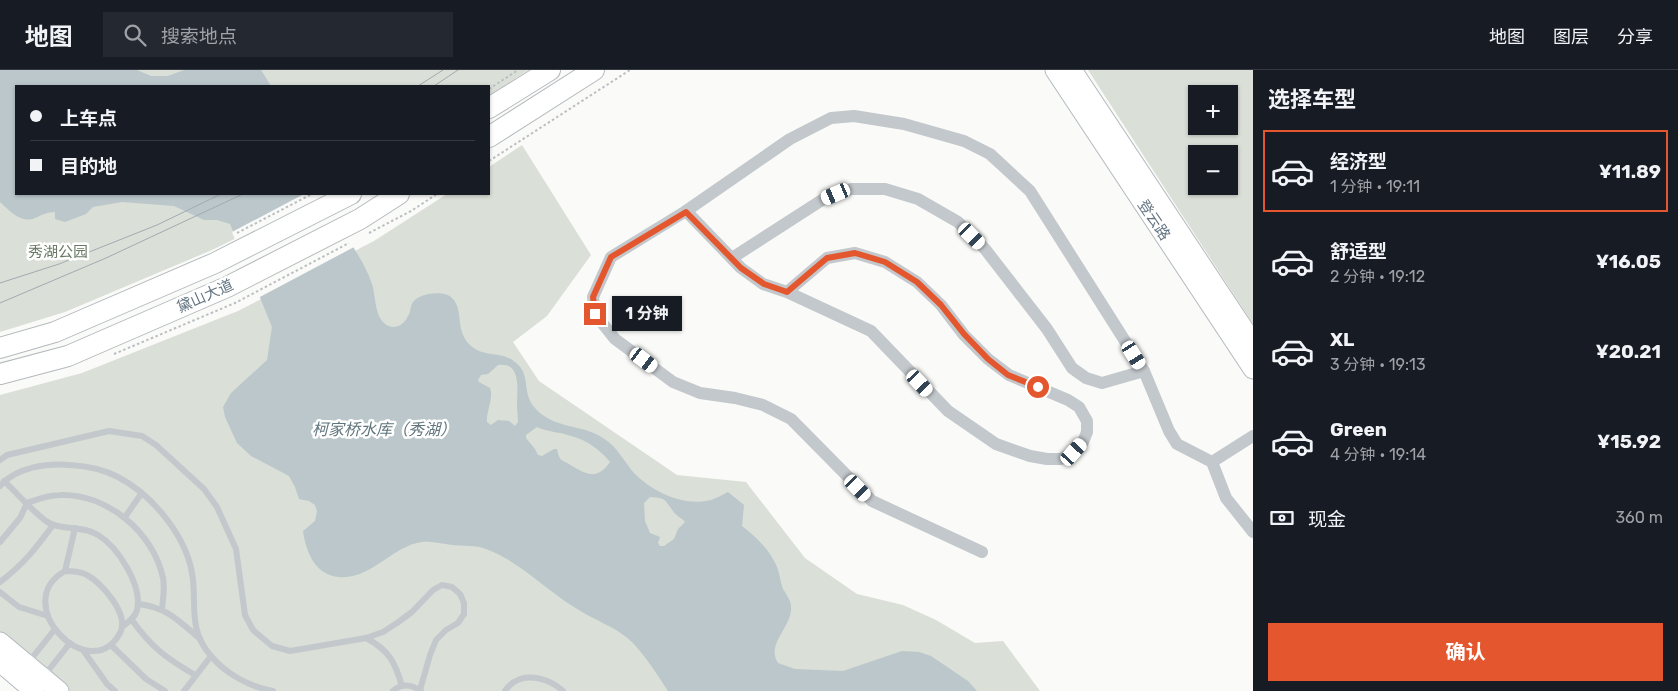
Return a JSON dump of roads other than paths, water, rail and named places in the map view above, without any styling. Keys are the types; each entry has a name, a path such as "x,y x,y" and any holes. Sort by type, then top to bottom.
{"main road":[{"path":"490,107 550,70"},
{"path":"490,136 594,70"},
{"name":"登云路","path":"1055,70 1253,369"},
{"name":"登云路","path":"1072,70 1253,343"},
{"name":"黛山大道","path":"0,348 55,332 216,263 349,195"},
{"name":"黛山大道","path":"0,374 68,356 231,295 364,226 398,195"},
{"path":"0,642 21,670 37,686 60,691"},
{"path":"0,662 21,670"}],"street":[{"path":"982,552 872,501 791,419 763,405 735,398 700,393 673,382 615,339 595,314 593,297 611,257 686,212 790,139 831,118 854,116 904,124 964,141 990,154 1030,191 1144,372 1169,431 1177,444 1212,462 1226,498 1253,532"},
{"path":"732,258 822,200 850,189 886,189 918,199 958,222 985,249 1047,329 1072,368 1086,378 1102,382 1144,372"},
{"path":"686,212 741,268 764,284 787,292 871,331 948,411 996,444 1030,456 1061,459 1074,452 1083,442 1087,432 1087,420 1079,407 1068,400 1008,375 970,341 941,305 917,282 885,262 855,253 827,258 787,292"},
{"path":"1212,462 1253,436"}],"lane":[{"path":"0,460 7,455 109,431 142,436 156,445 204,489 217,507 236,549 245,615 253,630 272,646 290,651 366,638 383,632 412,612 433,590 442,585 452,587 460,594 464,602 464,614 458,623 446,630 436,640 430,655 421,691 409,685 392,691"},
{"path":"122,627 132,620 137,612 138,604 135,587 119,553 98,535 86,529 53,525 47,522 2,483 16,473 48,464 69,464 91,467 118,477 141,494 158,509 173,527 187,552 193,580 194,622 201,640 211,656 240,679 259,689 272,691"},
{"path":"124,517 141,494"},
{"path":"0,542 20,518 27,503 44,497 62,495 76,497 106,506 124,517 144,537 156,558 163,579 164,596 162,609"},
{"path":"0,582 32,554 53,525"},
{"path":"65,571 75,528"},
{"path":"65,571 85,574 97,581 117,607 122,620 122,631 106,649 95,652 83,650 70,643 55,629 48,616 45,606 45,594 49,584 55,577 65,571"},
{"path":"0,592 19,606 48,616"},
{"path":"138,604 162,609 201,640"},
{"path":"132,620 156,650 195,675"},
{"path":"21,670 55,629"},
{"path":"366,638 379,644 393,660 402,686"},
{"path":"37,686 70,643"},
{"path":"110,645 146,679 165,691"},
{"path":"83,650 107,684 115,691"},
{"path":"184,691 211,656"},
{"path":"505,691 514,682 527,677 540,679 556,685 563,691"}],"water":[{"name":"柯家桥水库（秀湖）","path":"0,70 137,70 151,76 168,76 184,70 261,70 270,85 15,85 15,195 324,195 335,218 365,267 372,284 378,314 384,323 391,327 401,325 406,320 413,302 421,296 438,293 452,298 458,308 462,331 468,343 479,351 504,356 515,362 520,367 525,378 531,402 542,415 550,420 586,430 603,438 617,450 642,481 660,492 680,500 701,502 711,500 728,492 744,505 742,526 771,555 778,570 783,589 791,604 790,617 775,650 778,663 795,669 843,671 902,651 919,652 931,656 968,681 977,691 668,691 642,654 625,636 563,600 510,561 486,549 474,546 422,542 411,545 351,577 339,577 324,572 309,554 303,531 315,521 317,511 315,505 309,501 299,499 289,476 251,456 237,443 225,417 223,407 231,393 267,360 272,327 230,224 217,220 204,220 174,206 122,202 93,207 86,214 65,222 55,219 55,212 30,219 20,218 0,202","holes":["498,365 506,365 515,372 518,422 515,426 509,421 498,420 491,425 487,422 491,400 490,388 478,380 481,375 488,374","537,427 582,440 602,453 610,462 601,471 588,474 562,460 557,449 542,456 538,455 526,438 526,435","650,497 662,499 685,522 678,529 674,539 664,546 660,546 658,543 660,537 650,533 645,521 644,503"]}],"tram line":[{"path":"420,85 443,70"},
{"path":"436,85 458,70"},
{"path":"0,283 59,264 157,225 219,195"},
{"path":"0,303 106,258 241,195"}],"park label":[{"name":"秀湖公园","path":"58,252"}]}
